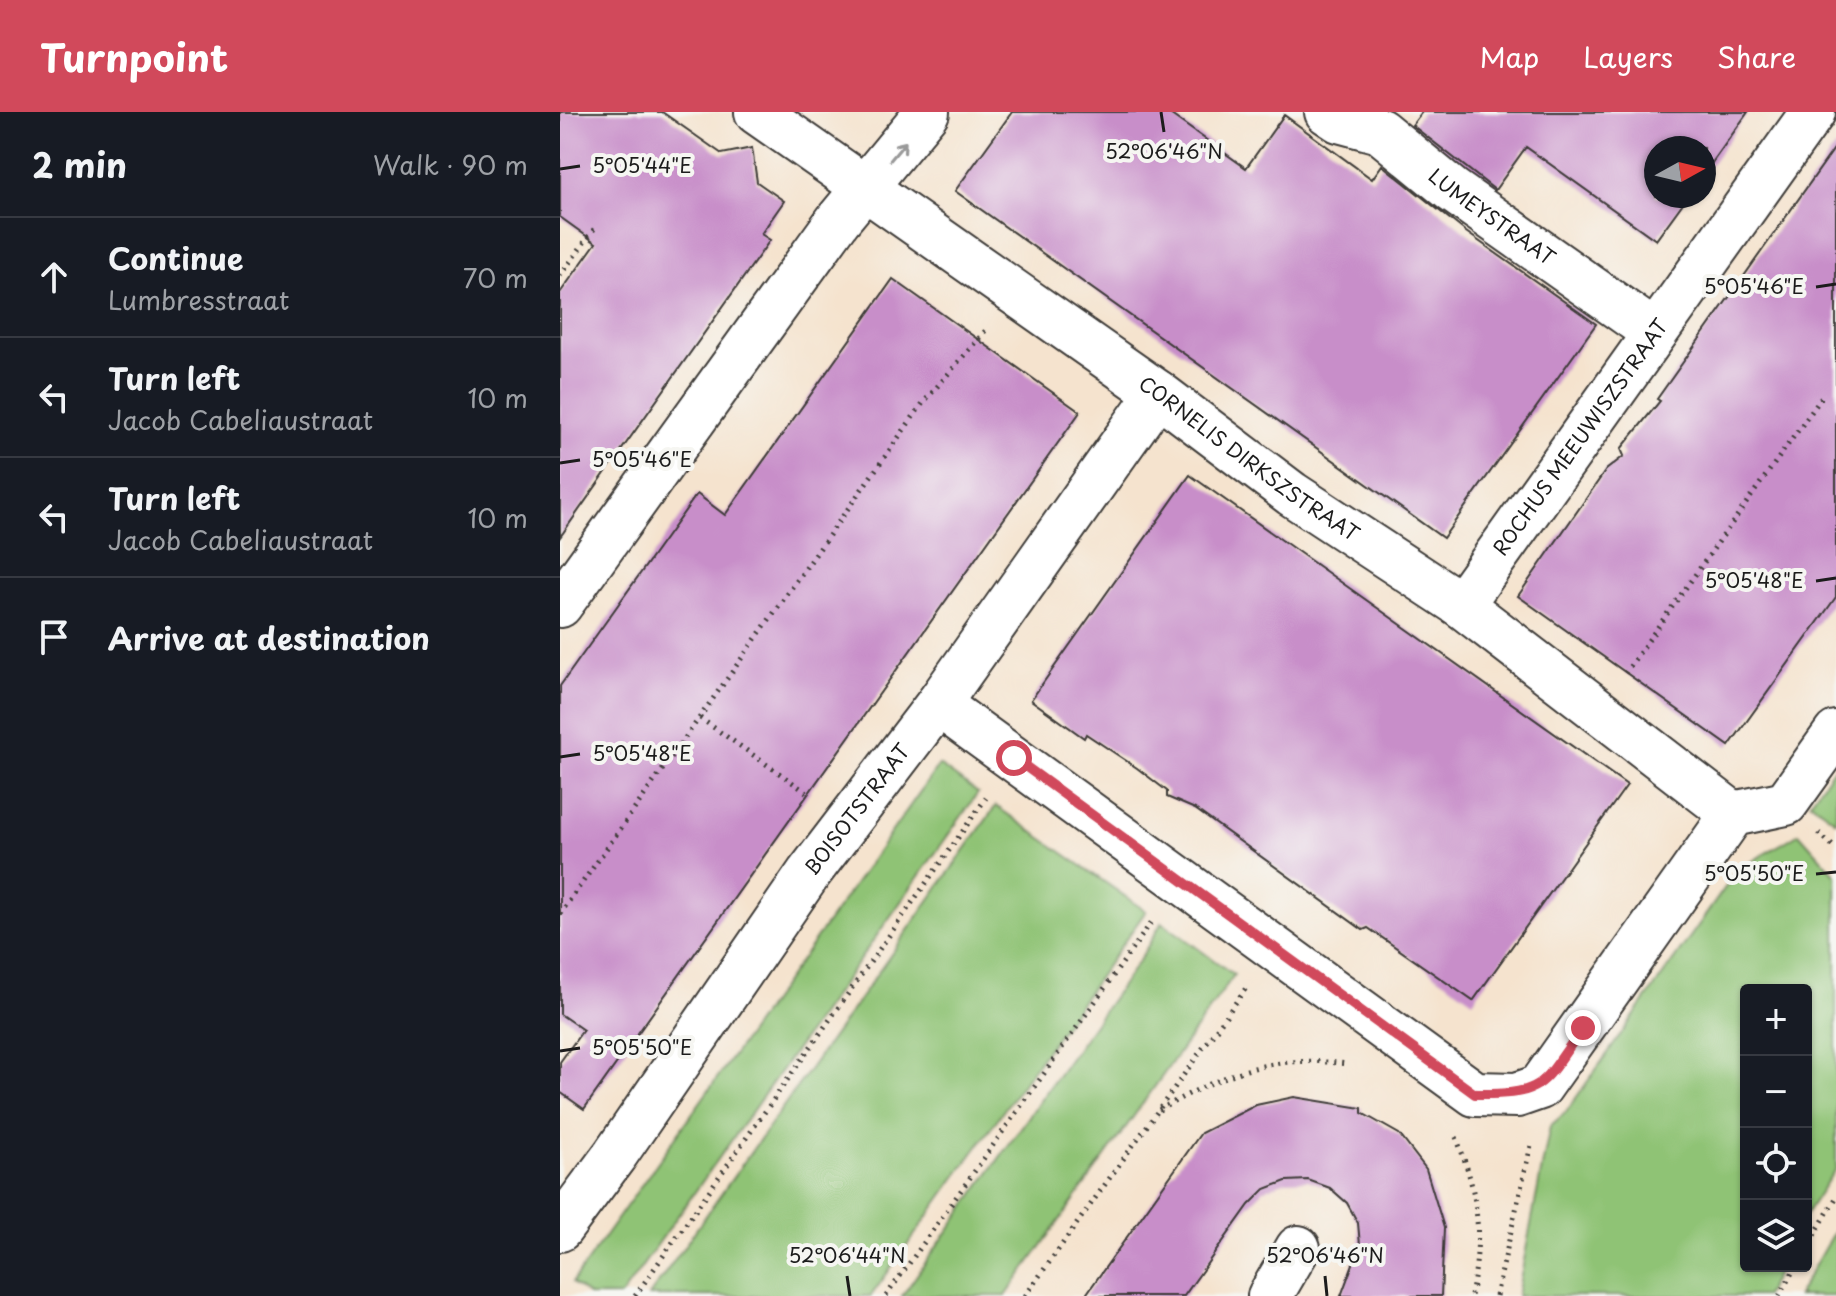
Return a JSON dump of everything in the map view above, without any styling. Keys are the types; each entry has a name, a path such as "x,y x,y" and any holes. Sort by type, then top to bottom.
{"street":[{"name":"CORNELIS DIRKSZSTRAAT","path":"757,112 1158,393 1292,494 1461,605 1733,814"},
{"path":"560,605 838,220 927,112"},
{"name":"LUMEYSTRAAT","path":"1327,112 1339,120 1380,131 1452,190 1655,333"},
{"name":"ROCHUS MEEUWISZSTRAAT","path":"1461,605 1813,112"},
{"name":"BOISOTSTRAAT","path":"560,1229 1158,393"},
{"path":"938,704 1274,947 1480,1105 1540,1087 1733,814 1786,803 1836,733"},
{"path":"1270,1296 1298,1248"}],"path":[{"path":"560,276 594,229"},
{"path":"560,914 923,403 1014,295"},
{"path":"1599,709 1822,397"},
{"path":"700,718 849,821"},
{"path":"635,1296 1014,758"},
{"path":"886,1296 1182,880"},
{"path":"1025,1296 1274,947"},
{"path":"1159,1110 1215,1078 1261,1064 1308,1059 1348,1064"},
{"path":"1471,1296 1480,1253 1475,1190 1457,1138 1480,1105 1533,1137 1496,1296"},
{"path":"1812,1239 1836,1198"},
{"path":"1779,1296 1793,1272"}],"green space":[{"path":"939,765 978,793 621,1296 589,1296 572,1283"},
{"path":"1836,765 1836,821 1810,802"},
{"path":"996,806 1146,911 871,1296 649,1296"},
{"path":"1799,833 1836,875 1836,1168 1812,1205 1812,984 1740,984 1740,1272 1778,1272 1765,1296 1517,1296 1550,1126 1566,1112 1734,875"},
{"path":"1162,922 1234,975 1006,1296 902,1296 1140,959"},
{"path":"1836,1228 1836,1296 1797,1296"}],"building":[{"path":"560,112 662,112 722,154 752,148 757,182 784,201 761,234 770,240 560,537 560,293 596,243 560,217"},
{"path":"1012,112 1167,112 1246,168 1284,115 1372,179 1382,165 1466,232 1596,324 1443,538 955,191"},
{"path":"1422,112 1748,112 1716,157 1716,136 1644,136 1644,208 1679,208 1656,240 1526,147 1495,190 1412,125"},
{"path":"1836,146 1836,597 1729,746 1518,596 1606,470 1624,456 1621,449 1660,401 1657,399"},
{"path":"893,279 1080,412 584,1109 560,1092 560,1062 583,1030 560,1014 560,686 697,494 725,515"},
{"path":"1190,475 1627,785 1473,1001 1368,928 1363,930 1195,809 1167,797 1167,791 1137,768 1086,734 1084,738 1031,700"},
{"path":"1294,1097 1362,1108 1362,1113 1399,1134 1426,1169 1444,1228 1441,1296 1341,1296 1360,1245 1358,1223 1347,1203 1330,1188 1308,1180 1286,1181 1265,1189 1249,1205 1184,1296 1085,1296 1201,1133 1256,1105"}],"route":[{"path":"1014,758 1475,1094 1517,1095 1540,1087 1583,1028"}]}
